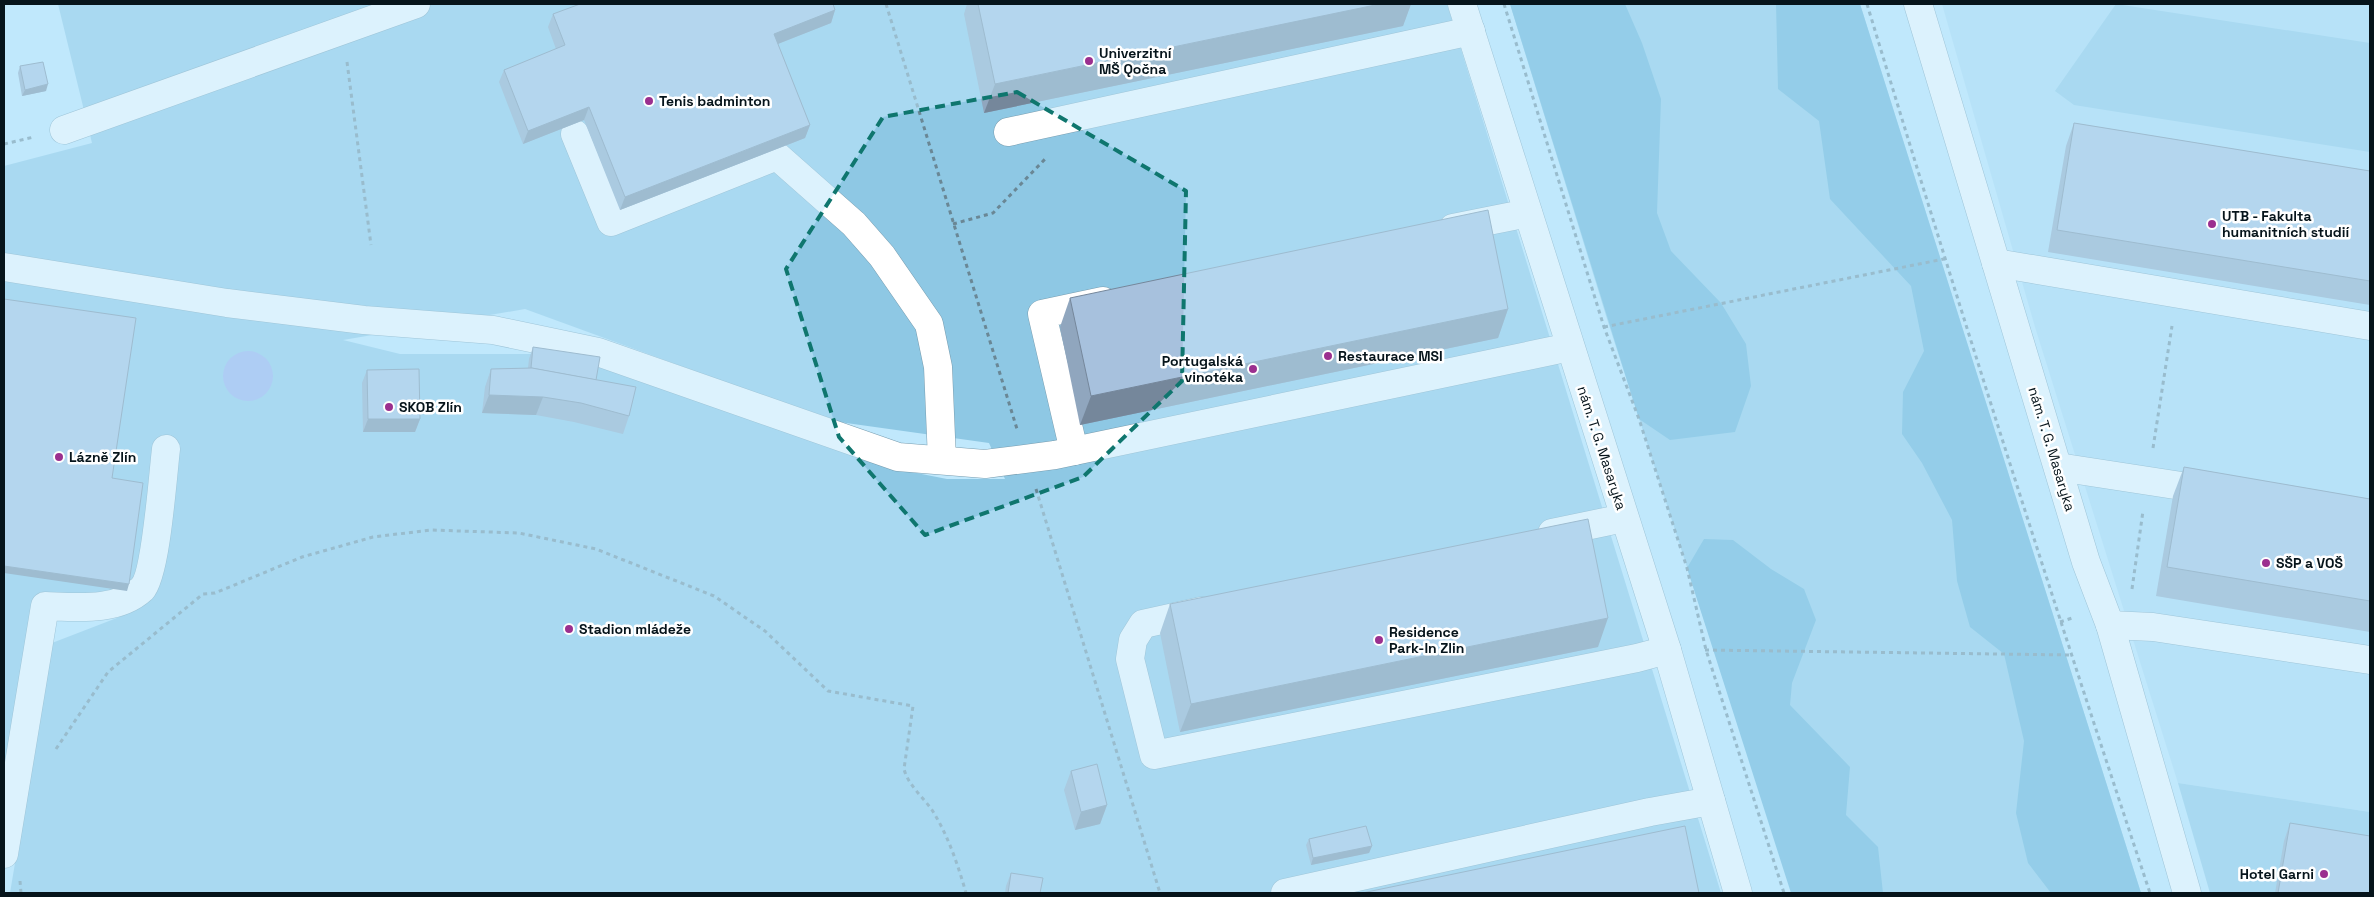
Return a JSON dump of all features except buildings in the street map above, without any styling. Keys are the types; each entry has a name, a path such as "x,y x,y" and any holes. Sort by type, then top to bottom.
{"street":[{"path":"64,130 416,4"},
{"name":"nám. T. G. Masaryka","path":"1462,4 1667,650 1738,893"},
{"name":"nám. T. G. Masaryka","path":"1918,4 2086,562 2110,625 2187,893"},
{"path":"1008,132 1471,30"},
{"path":"575,134 610,222 777,156 854,224 882,256 929,324 938,367 942,460"},
{"path":"1431,233 1528,212"},
{"path":"1996,263 2370,326"},
{"path":"4,267 227,303 364,320 493,330 598,352 898,457 985,464 1030,470 1074,451 1570,347"},
{"path":"1074,451 1042,314 1129,296"},
{"path":"12,864 45,606 88,607 120,602 143,588 152,559 166,449"},
{"path":"2058,467 2235,494"},
{"path":"1523,540 1624,518"},
{"path":"1231,604 1143,624 1133,640 1130,658 1154,755 1637,658 1667,650"},
{"path":"2110,625 2153,627 2370,660"},
{"path":"1285,893 1650,812 1711,801"}],"path":[{"path":"886,4 1160,893"},
{"path":"1504,4 1604,327 1639,419 1687,568 1706,650 1784,893"},
{"path":"1867,4 1944,259 2071,655 2150,893"},
{"path":"343,30 371,245"},
{"path":"953,224 994,213 1050,154"},
{"path":"1570,347 1604,327 1944,259"},
{"path":"55,751 108,672 203,594 215,593 302,557 373,537 432,530 519,533 596,549 714,596 765,631 828,691 913,706 904,769 906,776 933,811 956,860 966,893"},
{"path":"1667,650 2071,655"},
{"path":"12,864 21,893"}],"highlighted area":[{"path":"1017,92 1186,191 1182,381 1083,477 925,535 839,437 786,269 883,117"}],"shaded area":[{"path":"58,4 1447,4 1721,893 10,893 52,643 122,616 33,618 4,775 4,166 92,143","holes":["525,309 832,421 989,443 1005,479 947,479 886,467 599,365 531,354 400,354 343,340"]},
{"path":"1510,4 1860,4 2141,893 1792,893 1608,322"},
{"path":"1510,4 1625,4 1642,43 1661,99 1657,213 1671,251 1721,303 1746,344 1751,386 1735,432 1670,440 1639,419"},
{"path":"1776,4 1860,4 2141,893 2051,893 2028,863 2016,813 2024,741 2004,654 1970,627 1957,581 1952,520 1922,463 1902,434 1903,392 1924,351 1911,286 1830,199 1819,121 1778,89"},
{"path":"1942,4 2370,4 2370,812 2178,783 2035,327"},
{"path":"2116,4 2370,43 2370,152 2074,105 2055,91"},
{"path":"248,351 258,353 266,358 271,366 273,376 271,386 266,394 258,399 248,401 238,399 230,394 225,386 223,376 225,366 230,358 238,353"},
{"path":"1704,539 1733,540 1771,569 1804,589 1816,620 1792,683 1790,705 1850,767 1846,815 1878,847 1883,893 1791,893 1687,568"},
{"path":"2178,783 2370,812 2370,893 2210,893"}],"place":[{"name":"Univerzitní MŠ Qočna","path":"1089,61"},
{"name":"Tenis badminton","path":"649,101"},
{"name":"UTB - Fakulta humanitních studií","path":"2212,224"},
{"name":"Restaurace MSI","path":"1328,356"},
{"name":"Portugalská vinotéka","path":"1253,369"},
{"name":"SKOB Zlín","path":"389,407"},
{"name":"Lázně Zlín","path":"59,457"},
{"name":"SŠP a VOŠ","path":"2266,563"},
{"name":"Stadion mládeže","path":"569,629"},
{"name":"Residence Park-In Zlin","path":"1379,640"},
{"name":"Hotel Garni","path":"2324,874"}]}
